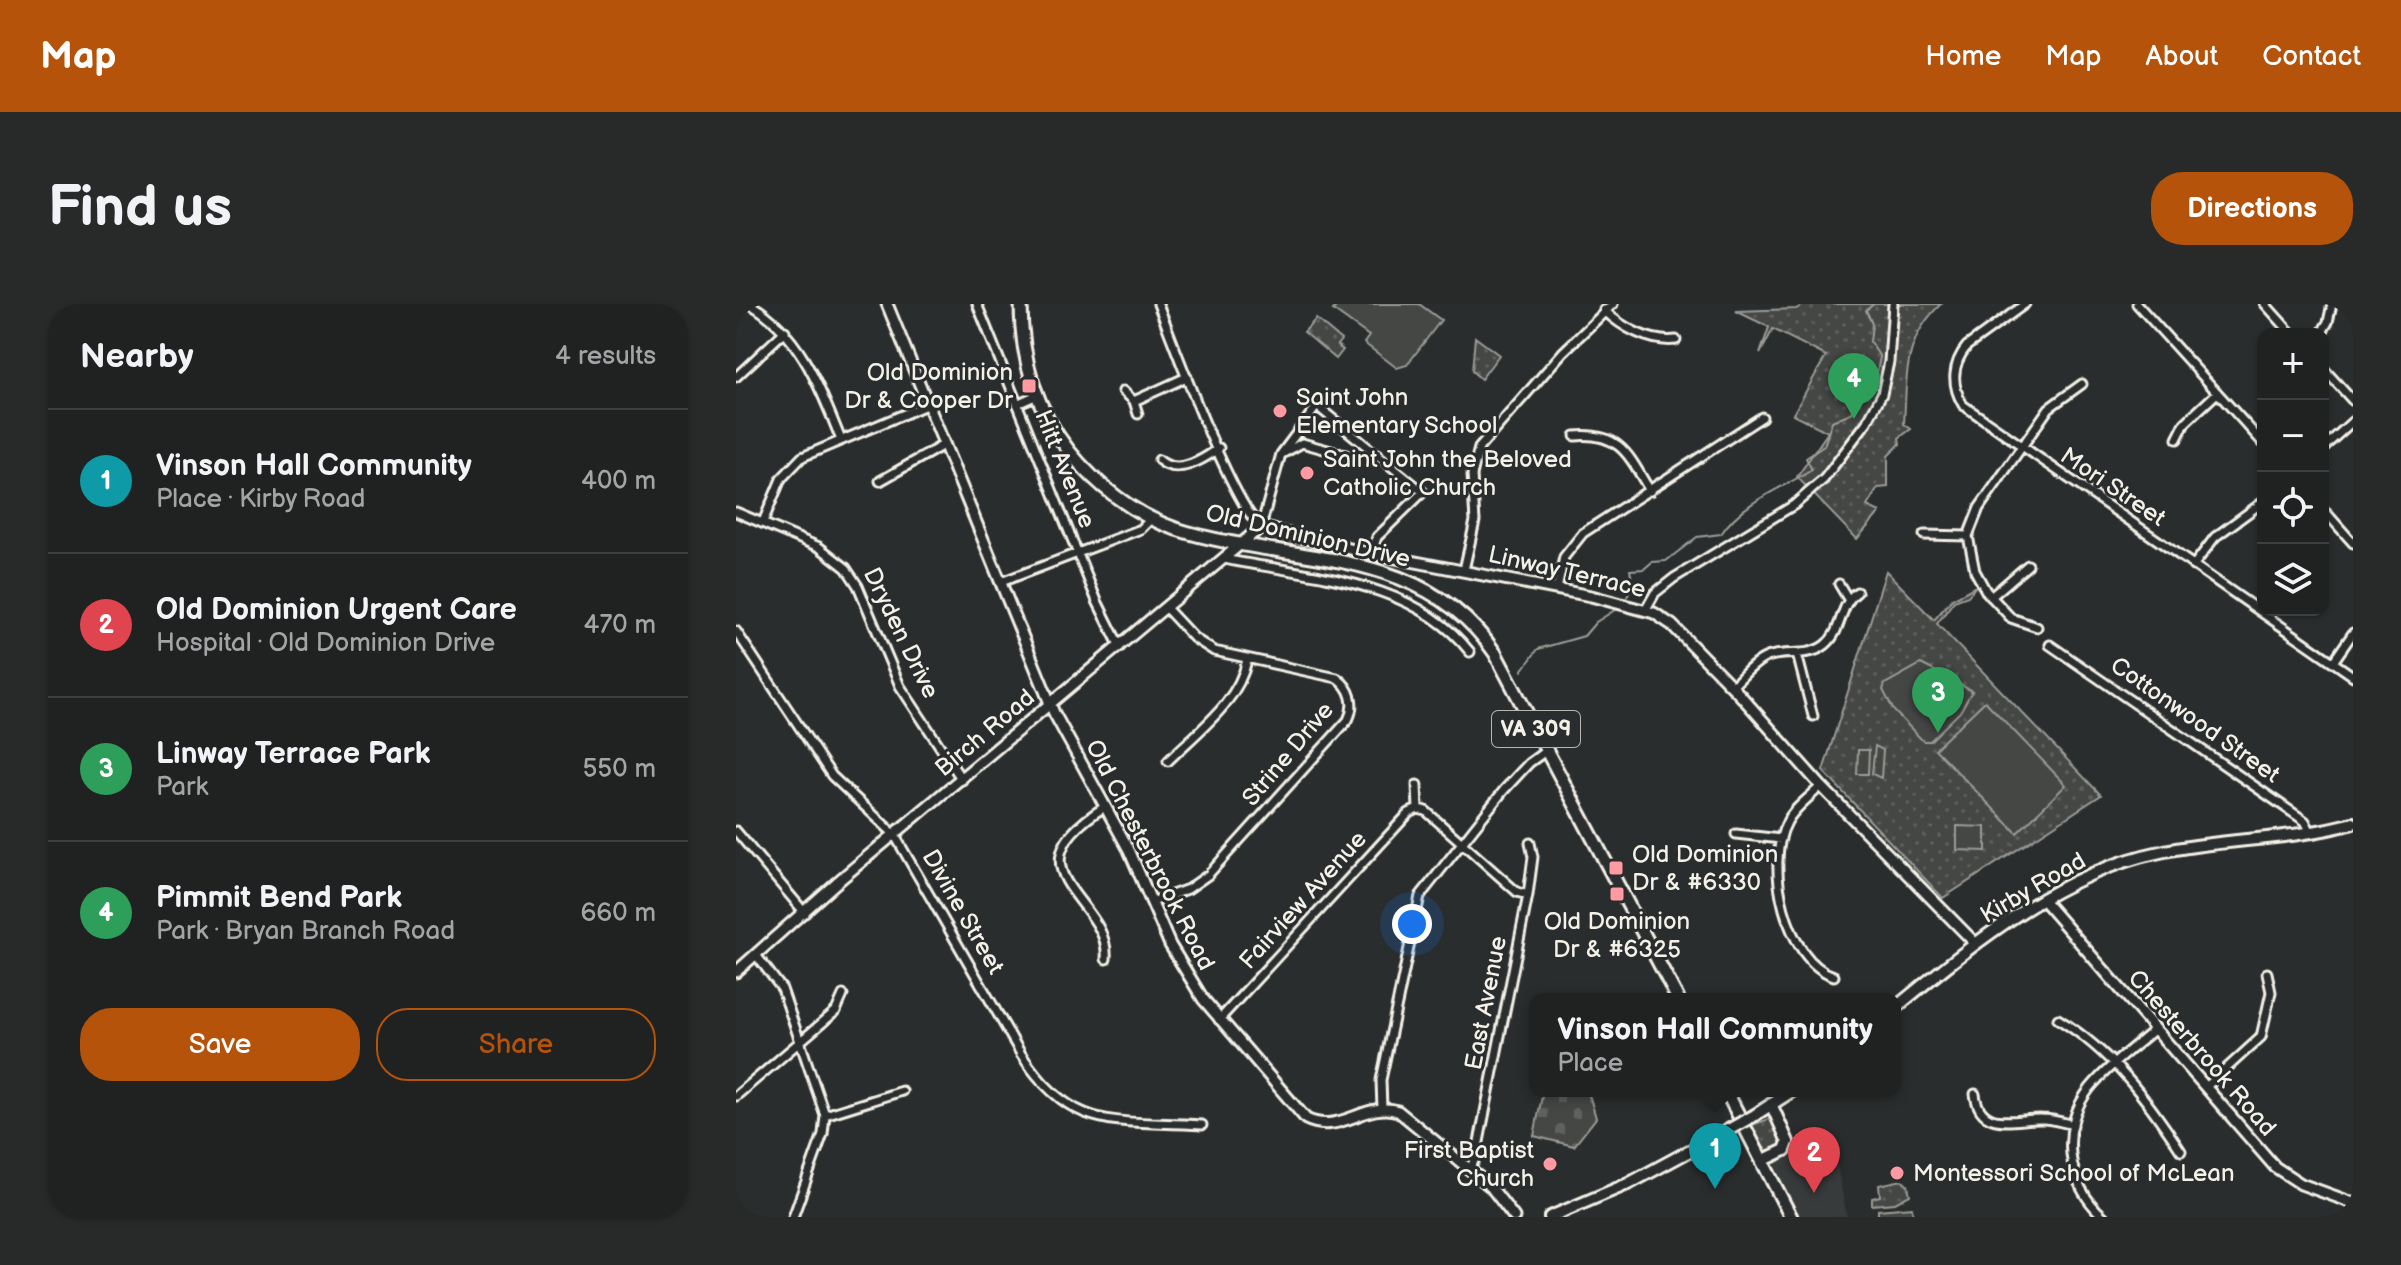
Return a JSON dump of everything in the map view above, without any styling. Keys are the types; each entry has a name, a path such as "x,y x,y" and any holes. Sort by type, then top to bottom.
{"main road":[{"name":"Old Dominion Drive","path":"1021,304 1023,345 1037,395 1054,429 1074,458 1103,486 1152,518 1178,529 1387,572 1438,595 1465,616 1486,640 1675,993"},
{"name":"Kirby Road","path":"1901,1003 1976,944 2084,877 2157,852 2311,832 2353,823"},
{"path":"1729,1097 1791,1217"},
{"path":"1550,1217 1641,1177 1782,1097"},
{"path":"1762,1161 1785,1150 1788,1142 1771,1104"}],"street":[{"path":"750,304 785,331 815,382 841,440"},
{"name":"Old Chesterbrook Road","path":"887,304 1051,705 1106,806 1180,964 1219,1020 1306,1119 1331,1125 1382,1109"},
{"name":"Hitt Avenue","path":"977,304 1109,630 1120,647"},
{"path":"1158,304 1219,448 1250,515 1261,527"},
{"path":"1464,570 1475,521 1472,475 1479,448 1604,310 1613,304"},
{"path":"1646,609 1655,593 1674,578 1794,505 1824,479 1871,416 1885,387 1893,304"},
{"name":"Mori Street","path":"2025,304 1964,349 1957,362 1955,380 1959,398 1969,411 2353,676"},
{"path":"2137,304 2257,436"},
{"path":"2265,304 2287,328"},
{"path":"2324,328 2332,304"},
{"path":"1604,310 1616,321 1652,339 1676,340"},
{"path":"736,377 785,331"},
{"path":"2329,375 2353,401"},
{"path":"1134,401 1187,377"},
{"path":"2037,627 2011,618 1991,597 1975,571 1968,536 1979,508 2049,408 2082,384"},
{"path":"1123,391 1134,401 1138,414"},
{"path":"2177,439 2190,417 2217,393"},
{"path":"1017,404 1037,395"},
{"path":"763,522 781,479 794,463 926,405"},
{"path":"1261,527 1281,454 1317,406 1423,492 1377,537 1372,553"},
{"path":"1557,589 1564,557 1575,540 1762,417"},
{"path":"2329,443 2353,421"},
{"path":"1575,436 1603,436 1618,444 1650,491"},
{"path":"1281,454 1302,443 1364,460 1378,454"},
{"path":"880,481 945,444"},
{"path":"1159,460 1169,467 1179,467 1219,448"},
{"path":"2193,566 2215,537 2257,506"},
{"name":"Dryden Drive","path":"736,512 819,547 846,568 858,586 900,686 962,780"},
{"path":"2329,516 2353,543"},
{"path":"1001,582 1141,529 1152,518"},
{"name":"Linway Terrace","path":"1261,527 1646,609 1672,625 1821,786 1976,944"},
{"name":"Birch Road","path":"736,972 894,834 1261,527"},
{"path":"1924,535 1968,536"},
{"path":"1224,559 1395,595 1437,618 1470,652"},
{"path":"1991,597 2028,565"},
{"path":"1839,584 1846,591 1848,601"},
{"path":"1732,687 1764,658 1819,649 1832,638 1848,601 1857,592"},
{"name":"Strine Drive","path":"1152,902 1188,889 1208,875 1351,713 1350,693 1337,678 1247,660 1202,645 1166,608"},
{"name":"Divine Street","path":"736,631 832,776 894,834 1021,1054 1053,1096 1072,1109 1095,1117 1202,1125"},
{"path":"2333,662 2353,633"},
{"name":"Cottonwood Street","path":"2050,645 2305,821 2311,832"},
{"path":"1797,654 1813,716"},
{"path":"1168,761 1230,699 1242,679 1247,660"},
{"path":"1514,1217 1498,1195 1470,1169 1403,1114 1382,1109 1381,1080 1420,896 1461,842 1529,763 1547,750"},
{"path":"1417,785 1418,809 1426,811 1517,892 1528,895"},
{"path":"1821,786 1791,816 1781,839 1780,898 1787,922 1816,966 1834,976"},
{"path":"1106,806 1071,832 1062,858 1067,883 1103,937 1106,959"},
{"name":"Fairview Avenue","path":"1219,1020 1409,813 1418,809"},
{"path":"736,831 739,842 805,913"},
{"path":"1736,834 1781,839"},
{"name":"East Avenue","path":"1470,1169 1476,1157 1528,895 1533,857 1530,843"},
{"name":"Chesterbrook Road","path":"2043,900 2283,1174 2353,1203"},
{"path":"756,955 782,989 825,1115 823,1134 793,1217"},
{"path":"2206,1087 2261,1037 2271,992 2267,973"},
{"path":"736,1096 836,1011 843,995"},
{"path":"2058,1019 2085,1035 2115,1064 2181,1151"},
{"path":"2104,1217 2085,1196 2074,1173 2070,1148 2073,1125 2088,1090 2155,1029"},
{"path":"825,1115 902,1091"},
{"path":"1975,1094 1982,1112 1992,1120 2010,1123 2045,1119 2073,1125"}],"shaded area":[{"path":"1832,1141 1847,1217 1800,1217 1773,1163 1808,1145"}],"green space":[{"path":"1338,304 1419,304 1441,320 1407,365 1397,368 1364,343 1369,336 1333,310"},
{"path":"1805,304 1941,304 1920,331 1909,359 1904,424 1911,429 1899,438 1900,444 1888,456 1888,487 1878,488 1867,506 1880,512 1857,539 1797,477 1828,432 1793,414 1826,356 1773,329 1760,354 1769,327 1736,311 1796,309"},
{"path":"1316,319 1341,340 1337,345 1343,350 1336,359 1304,332"},
{"path":"1475,337 1499,355 1481,379 1472,371"},
{"path":"1886,571 1934,620 1952,599 1976,586 1968,596 1954,601 1937,624 2101,795 1943,898 1823,771"},
{"path":"1921,664 1972,691 1960,712 1930,741 1923,741 1894,711 1883,690 1885,684"},
{"path":"1985,701 2066,785 2017,833 1935,749"},
{"path":"1875,746 1883,750 1881,778 1872,774"},
{"path":"1858,750 1869,750 1868,774 1857,774"},
{"path":"1957,826 1986,827 1986,851 1957,850"},
{"path":"1542,1097 1590,1097 1596,1118 1574,1146 1534,1136"},
{"path":"1772,1118 1783,1138 1783,1145 1769,1151 1761,1146 1749,1126"},
{"path":"1902,1180 1908,1185 1910,1195 1895,1203 1872,1205 1872,1198 1880,1196 1879,1185"},
{"path":"1912,1207 1913,1217 1878,1217 1878,1210"}],"waterway":[{"path":"1627,597 1633,585 1630,570 1644,569 1652,562 1666,561 1697,537 1721,534 1751,505 1812,470 1806,458 1824,446 1832,421 1853,412 1850,401 1859,392 1869,393 1874,387 1880,357 1870,342 1872,324 1866,310 1874,304"},
{"path":"1522,671 1538,649 1584,636 1596,622 1618,608"}],"place":[{"name":"Old Dominion Dr & Cooper Dr","path":"1029,386"},
{"name":"Saint John Elementary School","path":"1280,411"},
{"name":"Pimmit Bend Park","path":"1854,419"},
{"name":"Saint John the Beloved Catholic Church","path":"1307,473"},
{"name":"Linway Terrace Park","path":"1938,733"},
{"name":"Old Dominion Dr & #6330","path":"1616,868"},
{"name":"Old Dominion Dr & #6325","path":"1617,894"},
{"name":"First Baptist Church","path":"1550,1164"},
{"name":"Montessori School of McLean","path":"1897,1173"},
{"name":"Vinson Hall Community","path":"1715,1189"},
{"name":"Old Dominion Urgent Care","path":"1814,1193"}]}
